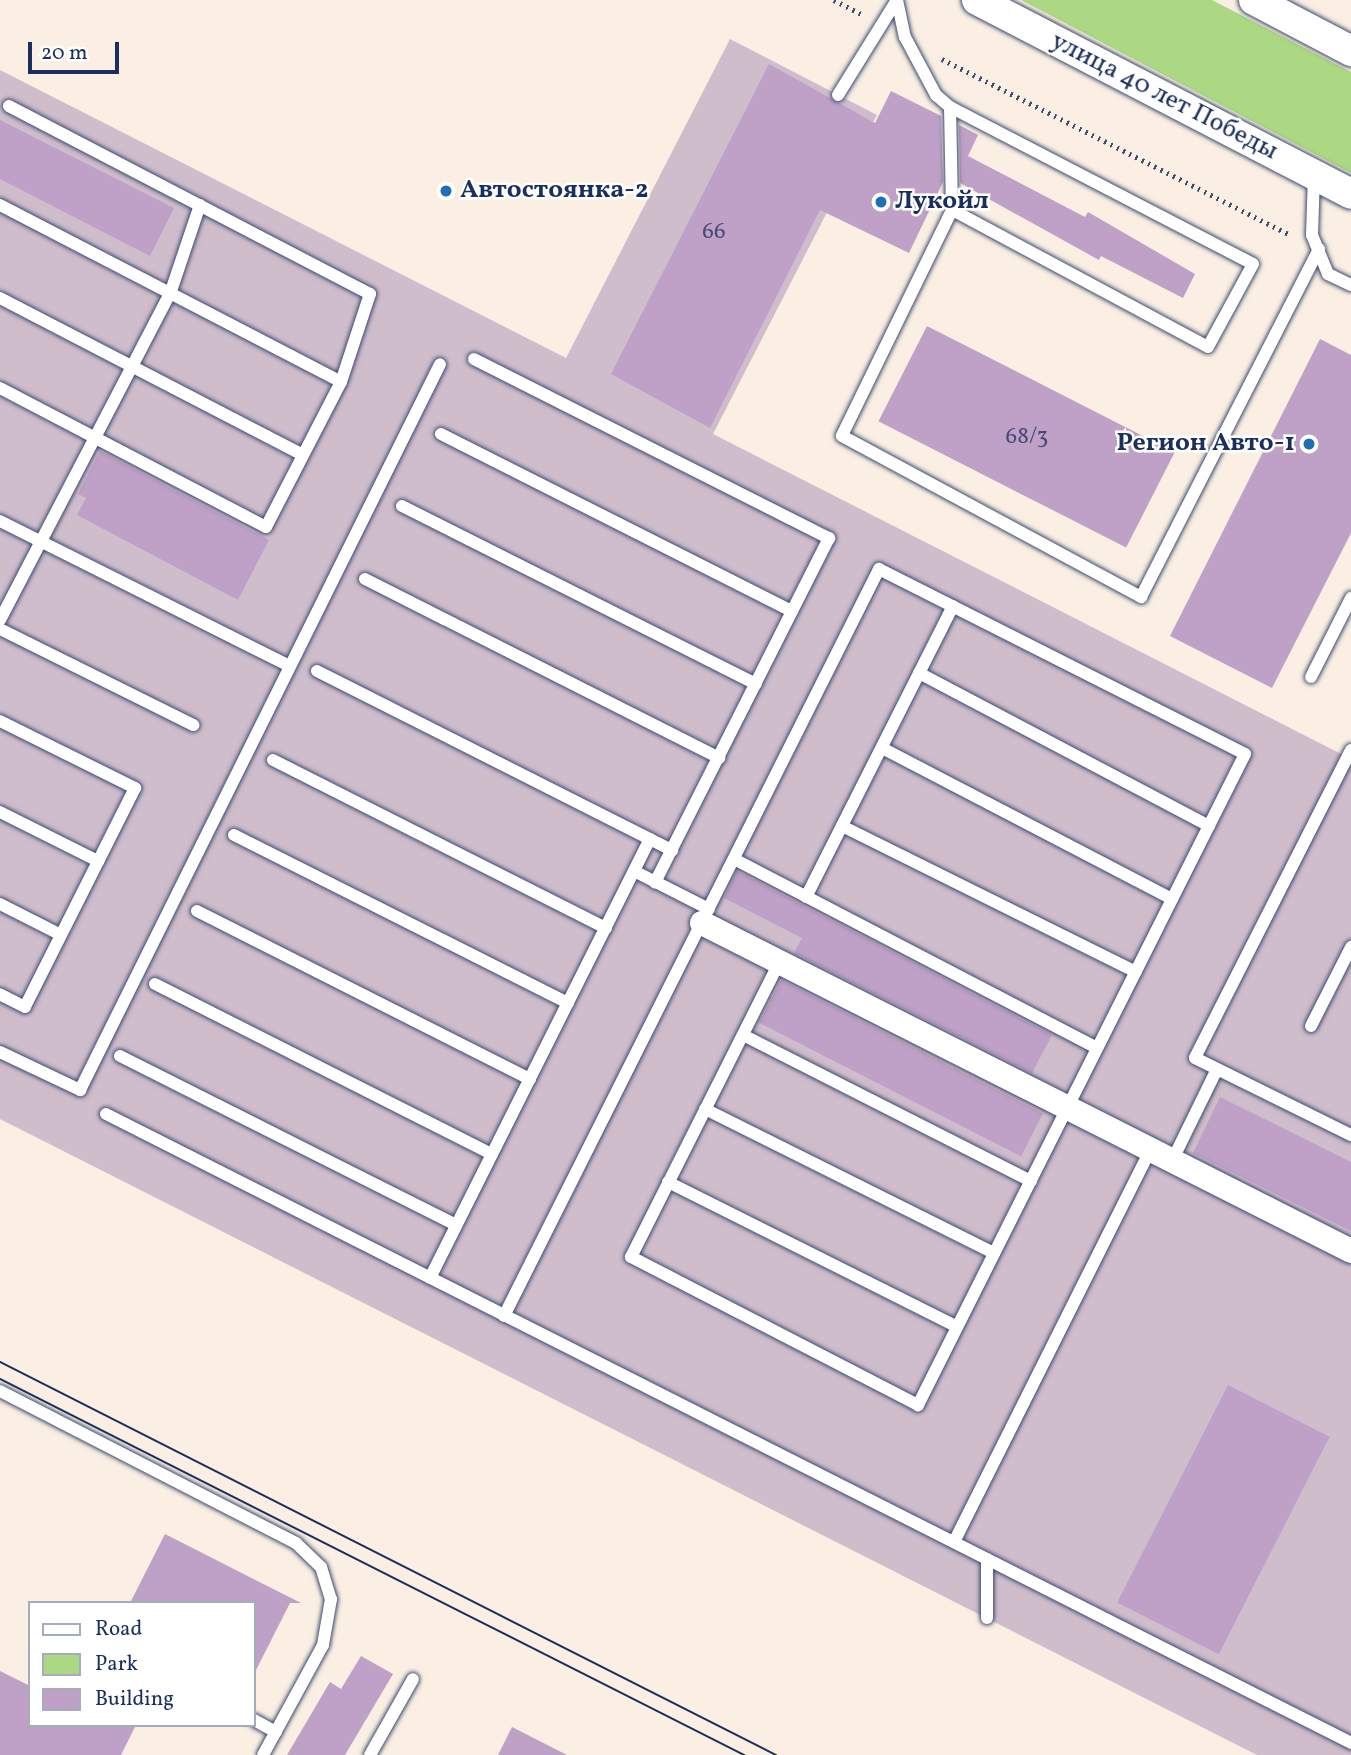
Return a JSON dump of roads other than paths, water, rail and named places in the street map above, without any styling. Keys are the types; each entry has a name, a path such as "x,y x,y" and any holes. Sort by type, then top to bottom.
{"street":[{"name":"улица 40 лет Победы","path":"976,0 1351,194"},
{"path":"1254,0 1351,51"},
{"path":"705,916 779,962 1351,1251"}],"lane":[{"path":"838,95 897,0"},
{"path":"897,0 905,37 936,95 950,107 1253,264 1208,347 952,210"},
{"path":"0,388 266,527 341,382 370,294 9,106"},
{"path":"950,107 952,210 842,436 1141,597 1320,249"},
{"path":"1314,175 1312,235 1328,274 1351,285"},
{"path":"0,205 341,382"},
{"path":"0,620 170,293 200,205"},
{"path":"0,298 303,455"},
{"path":"474,359 829,538 655,882"},
{"path":"0,1052 80,1090 440,364"},
{"path":"441,434 792,611"},
{"path":"402,506 755,684"},
{"path":"0,521 289,666"},
{"path":"505,1315 879,569 1245,754 918,1405 631,1257 779,962"},
{"path":"365,579 719,758"},
{"path":"1311,677 1351,598"},
{"path":"806,897 953,606"},
{"path":"0,629 193,725"},
{"path":"317,671 672,850"},
{"path":"919,673 1209,826"},
{"path":"0,721 135,788 25,1007 0,994"},
{"path":"882,747 1172,899"},
{"path":"1351,750 1195,1058 1351,1135"},
{"path":"273,760 606,928"},
{"path":"0,812 98,861"},
{"path":"842,825 1136,972"},
{"path":"234,835 568,1003"},
{"path":"430,1278 650,839"},
{"path":"734,859 1097,1048"},
{"path":"634,871 705,916"},
{"path":"0,904 61,935"},
{"path":"197,911 530,1079"},
{"path":"1311,1026 1351,947"},
{"path":"155,984 492,1154"},
{"path":"743,1035 1031,1181"},
{"path":"120,1056 456,1225"},
{"path":"954,1542 1161,1155 1217,1069"},
{"path":"705,1109 994,1252"},
{"path":"106,1114 1351,1743"},
{"path":"668,1182 957,1327"},
{"path":"0,1391 296,1543 321,1567 331,1599 323,1645 263,1755"},
{"path":"986,1559 987,1618"},
{"path":"370,1755 413,1679"},
{"path":"256,1721 276,1732"}],"tram line":[{"path":"0,1362 776,1755"},
{"path":"0,1379 744,1755"}],"place":[{"name":"Автостоянка-2","path":"446,191"},
{"name":"Лукойл","path":"881,202"},
{"name":"Регион Авто-1","path":"1309,444"}]}
